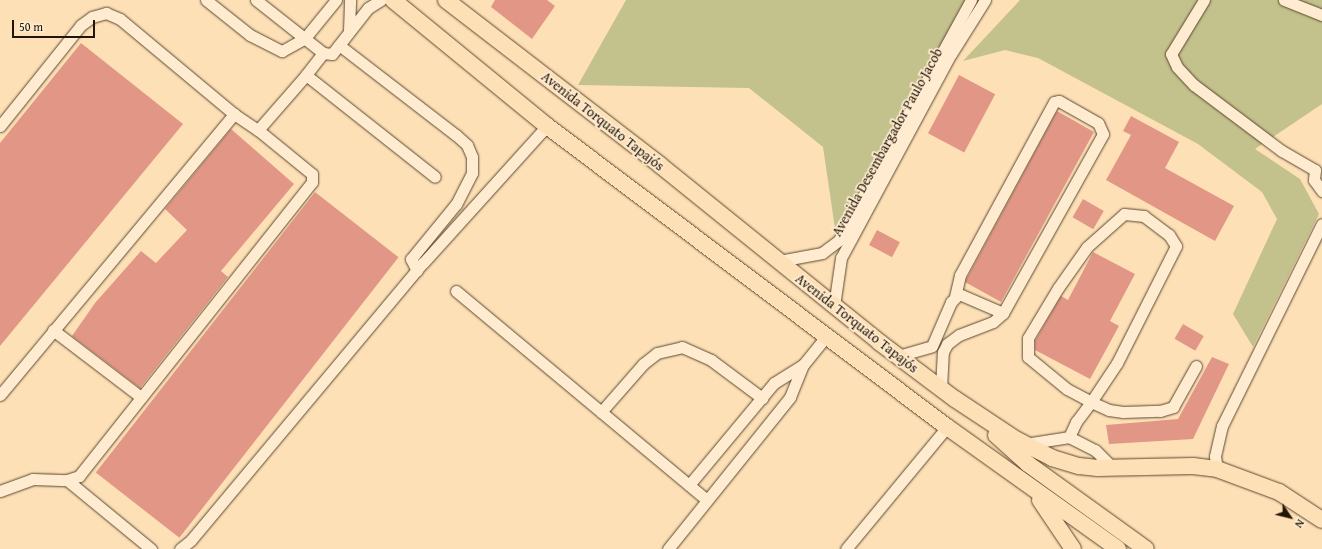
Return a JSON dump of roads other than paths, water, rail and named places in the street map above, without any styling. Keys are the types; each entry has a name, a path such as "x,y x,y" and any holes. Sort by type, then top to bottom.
{"highway":[{"name":"Avenida Torquato Tapajós","path":"393,0 547,126 828,335 947,427 1118,549"},
{"name":"Avenida Torquato Tapajós","path":"446,0 660,165 898,356 955,399 1025,444 1073,465 1113,468 1193,466 1217,469 1279,492 1322,520"},
{"path":"955,399 1028,464 1146,549"},
{"path":"1033,489 1073,549"}],"street":[{"path":"206,0 250,35 274,50 290,49 305,38 336,0"},
{"path":"256,0 323,53 332,54 368,8 381,0"},
{"path":"349,32 350,0"},
{"name":"Avenida Desembargador Paulo Jacob","path":"779,261 822,253 839,240 971,0"},
{"name":"Avenida Desembargador Paulo Jacob","path":"834,306 841,258 951,54 985,0"},
{"path":"1204,0 1171,54 1177,67 1194,85 1282,151 1315,170 1314,180 1322,191"},
{"path":"1284,0 1322,15"},
{"path":"0,126 81,25 92,17 106,13 120,19 234,114 258,130 312,174 312,182 79,476 67,480 33,478 0,491"},
{"path":"339,45 456,135 467,145 472,157 472,173 456,204 411,259 417,271"},
{"path":"258,130 306,75 323,53"},
{"path":"306,75 435,177"},
{"path":"898,356 932,346 955,296 960,275 1051,106 1059,101 1098,123 1103,134 1003,313 993,322 959,335 947,344 943,352 941,388"},
{"path":"0,395 234,114"},
{"path":"180,549 417,271 547,126"},
{"path":"1069,437 1091,402 1117,363 1176,246 1169,234 1144,216 1124,214 1087,247 1058,288 1028,338 1028,357 1067,389 1091,402 1124,412 1160,411 1174,407 1196,366"},
{"path":"1217,469 1215,456 1222,426 1322,224"},
{"path":"456,291 706,499"},
{"path":"955,296 969,296 1003,313"},
{"path":"53,330 141,397"},
{"path":"668,549 706,499 790,397 803,365 828,335"},
{"path":"601,412 643,364 657,353 682,347 711,360 762,398"},
{"path":"689,485 774,383 803,365"},
{"path":"846,549 947,427"},
{"path":"1025,444 1069,437 1095,450 1113,468"},
{"path":"67,480 151,549"}]}
